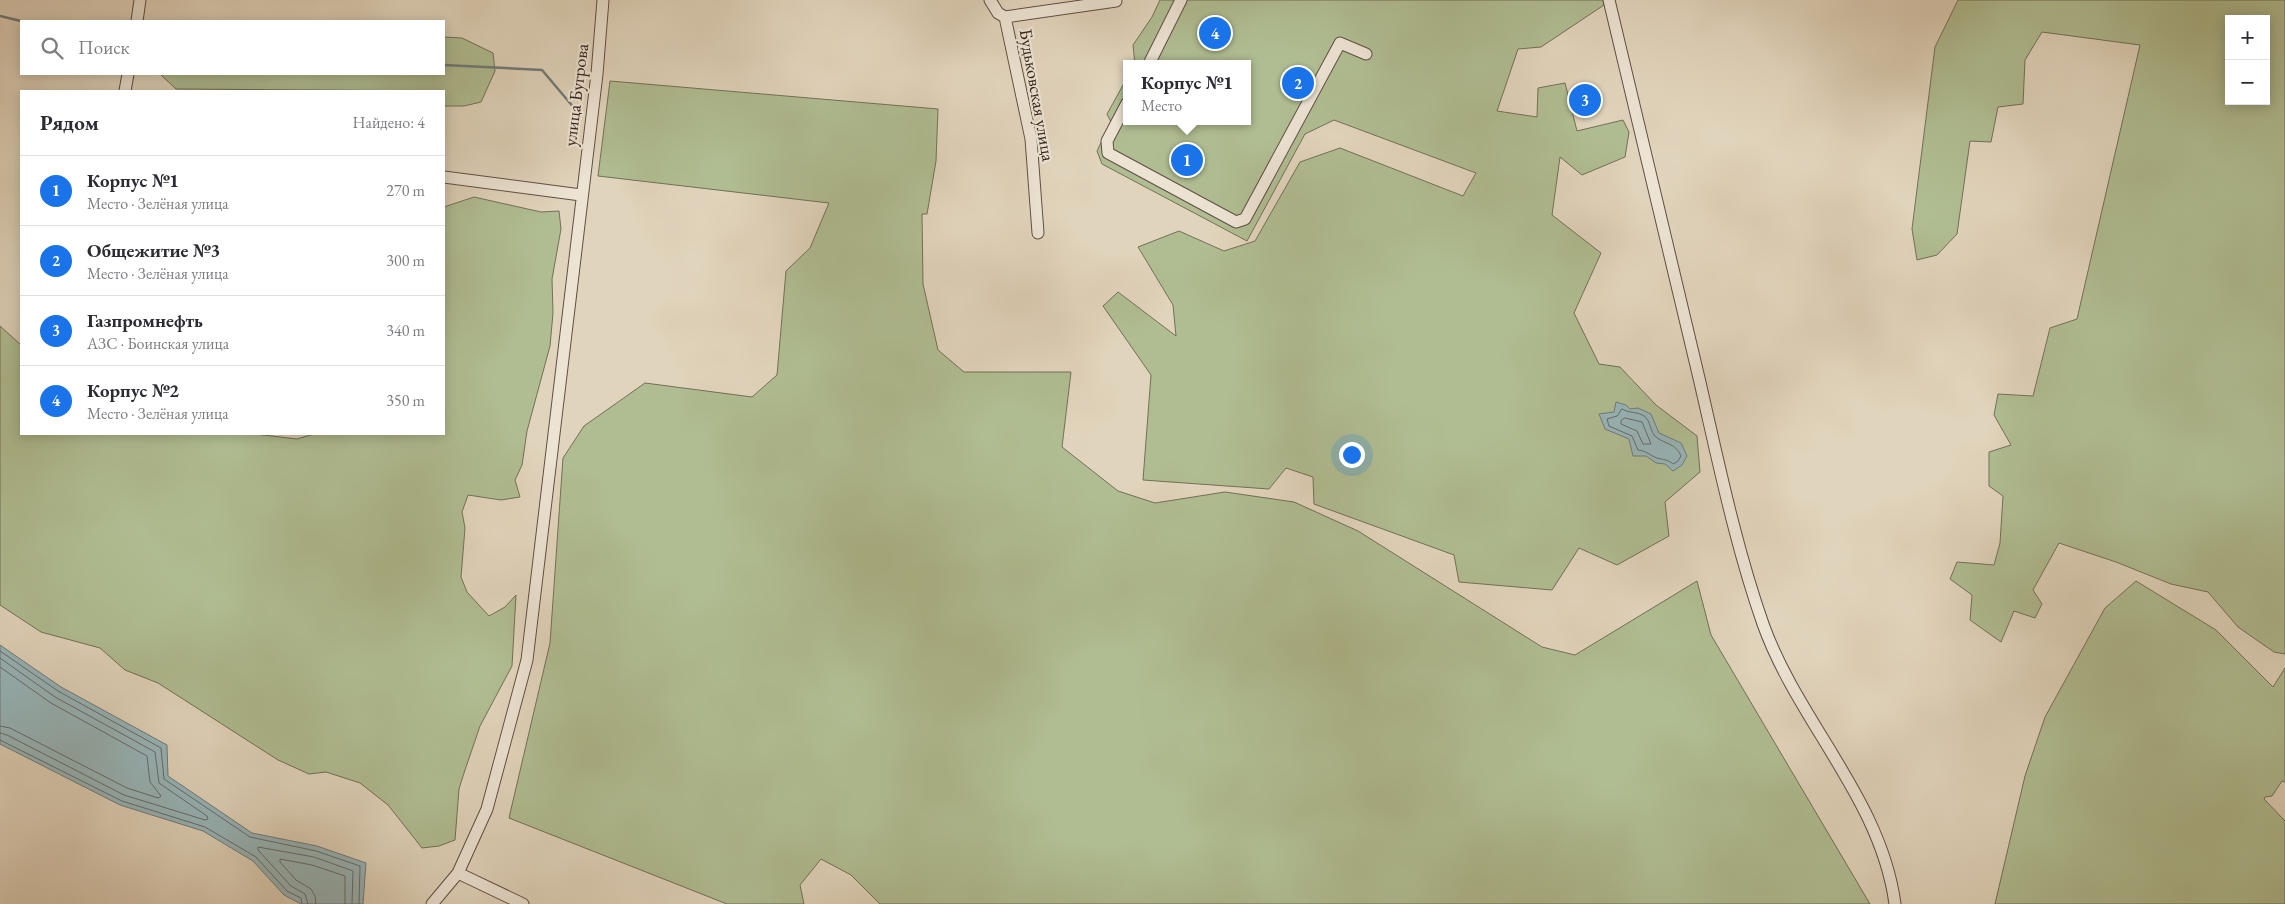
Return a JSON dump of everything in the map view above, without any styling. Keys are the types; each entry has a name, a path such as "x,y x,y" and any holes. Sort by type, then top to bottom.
{"street":[{"path":"137,20 140,0"},
{"name":"улица Бугрова","path":"432,904 458,873 487,809 527,660 602,22 603,0"},
{"name":"Будьковская улица","path":"990,0 998,13 1005,17 1031,139 1038,232"},
{"path":"1005,17 1116,0"},
{"path":"1151,60 1181,0"},
{"path":"1609,0 1728,501 1763,623 1778,660 1867,814 1885,854 1895,904"},
{"path":"1123,111 1107,141 1108,153 1236,222 1245,219 1340,43 1366,54"},
{"path":"125,90 128,75"},
{"path":"445,177 581,195"},
{"path":"458,873 523,904"}],"green space":[{"path":"1160,0 1603,0 1604,5 1541,47 1518,49 1497,111 1537,117 1538,88 1565,83 1577,131 1623,120 1629,132 1625,157 1582,175 1560,157 1552,215 1601,253 1574,313 1599,364 1620,367 1656,405 1697,436 1700,472 1665,502 1669,536 1617,565 1579,548 1552,590 1459,582 1454,555 1314,504 1313,477 1286,468 1269,489 1143,480 1151,375 1103,306 1118,292 1176,336 1173,305 1138,247 1179,231 1224,251 1255,241 1300,162 1340,148 1463,196 1476,173 1334,120 1305,134 1247,241 1102,164 1097,151 1111,122 1107,114 1123,85 1123,125 1251,125 1251,60 1135,60 1133,45 1152,17"},
{"path":"1958,0 2285,0 2285,654 2274,652 2238,627 2208,592 2171,584 2116,562 2059,543 2033,590 2042,604 2035,618 2014,611 2001,642 1970,620 1972,595 1950,579 1957,562 1994,565 2000,543 2003,496 1989,486 1989,452 2011,445 1994,415 1998,394 2033,396 2050,328 2077,319 2140,45 2042,32 2025,60 2023,104 1998,107 1991,142 1970,141 1957,234 1937,255 1917,260 1912,229 1935,47"},
{"path":"445,37 462,38 493,53 495,71 481,102 464,106 445,106 445,90 176,89 161,75 445,75"},
{"path":"610,81 938,109 936,161 927,214 922,214 923,284 938,350 964,372 1071,372 1062,447 1118,491 1155,503 1225,492 1294,502 1358,531 1542,647 1575,655 1697,581 1711,635 1870,904 880,904 851,875 821,859 800,885 804,904 727,904 509,818 550,643 563,458 584,426 645,383 752,397 777,375 786,271 810,248 829,203 598,176"},
{"path":"474,197 541,212 559,211 561,229 552,279 553,313 550,346 527,431 522,465 515,480 520,497 501,500 468,495 462,512 465,528 461,577 467,592 489,616 505,607 516,595 512,666 480,726 464,773 459,789 455,840 439,846 422,848 388,805 360,783 326,772 309,774 278,760 158,683 125,670 100,648 41,632 0,605 0,326 20,344 20,435 263,435 297,439 311,435 445,435 445,207"},
{"path":"2136,581 2216,630 2273,687 2285,668 2285,782 2282,781 2272,796 2265,797 2264,799 2285,821 2285,904 1995,904 2025,776 2045,717 2105,608"}],"water":[{"path":"1616,402 1626,405 1630,409 1638,408 1651,414 1659,433 1681,443 1687,456 1682,465 1673,471 1665,464 1656,463 1646,456 1633,456 1629,439 1605,429 1599,414 1614,412"},
{"path":"0,645 61,687 167,745 168,776 252,833 317,846 366,863 363,904 301,904 284,895 253,861 203,831 120,805 0,744"}],"waterway":[{"path":"0,16 20,21"},
{"path":"445,65 542,70 575,109"}],"place":[{"name":"Корпус №2","path":"1215,33"},
{"name":"Общежитие №3","path":"1298,83"},
{"name":"Газпромнефть","path":"1585,100"},
{"name":"Корпус №1","path":"1187,160"}]}
